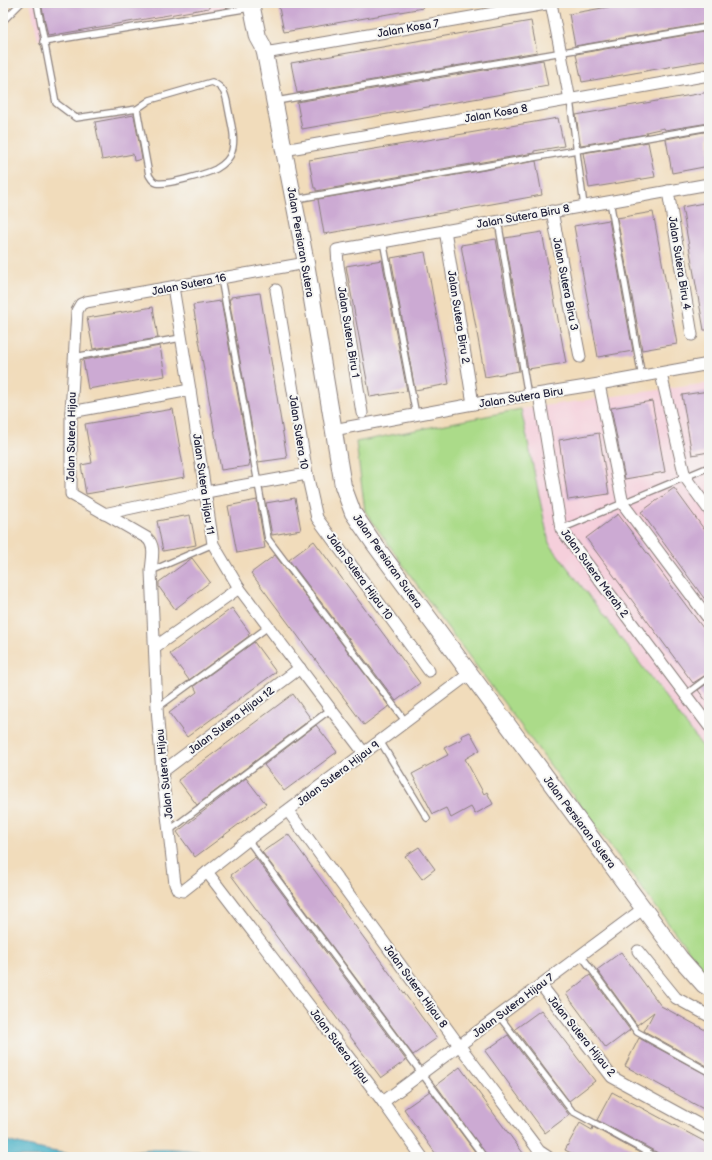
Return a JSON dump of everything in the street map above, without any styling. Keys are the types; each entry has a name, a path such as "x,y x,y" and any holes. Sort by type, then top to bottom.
{"street":[{"name":"Jalan Kosa 7","path":"264,50 551,3"},
{"path":"551,3 570,100"},
{"name":"Jalan Persiaran Sutera","path":"254,4 265,37 264,50 306,263 343,486 353,513 374,545 680,958 704,985 709,988"},
{"name":"Jalan Kosa 8","path":"284,150 709,75"},
{"name":"Jalan Sutera Biru 8","path":"337,250 709,184"},
{"name":"Jalan Sutera Biru 4","path":"668,191 692,335"},
{"name":"Jalan Sutera Biru 3","path":"552,211 580,357"},
{"name":"Jalan Sutera Biru 2","path":"445,230 473,404"},
{"name":"Jalan Sutera Biru 1","path":"337,250 362,413"},
{"name":"Jalan Sutera 16","path":"77,311 81,304 86,302 306,263"},
{"name":"Jalan Sutera Hijau 11","path":"173,287 213,544 239,588 364,753"},
{"name":"Jalan Sutera 10","path":"104,514 206,492 307,474 276,290"},
{"name":"Jalan Sutera Hijau","path":"77,311 71,412 71,494 150,541 153,550 151,571 162,772 170,830 175,884 178,890 183,891 206,872 383,1102 422,1157"},
{"name":"Jalan Sutera Biru","path":"333,430 473,404 661,374 709,364"},
{"path":"661,374 686,477 709,510"},
{"path":"599,384 623,504 709,619"},
{"path":"71,412 190,390"},
{"name":"Jalan Sutera Merah 2","path":"534,395 561,529 709,726"},
{"name":"Jalan Sutera Hijau 10","path":"307,474 317,518 429,671"},
{"path":"155,647 239,588"},
{"name":"Jalan Sutera Hijau 12","path":"162,772 300,668"},
{"name":"Jalan Sutera Hijau 9","path":"206,872 469,674"},
{"name":"Jalan Sutera Hijau 8","path":"288,811 459,1046 539,1151 548,1157"},
{"name":"Jalan Sutera Hijau 7","path":"383,1102 644,908"},
{"path":"638,951 676,998 709,1016"},
{"name":"Jalan Sutera Hijau 2","path":"541,985 612,1077 709,1130"}],"lane":[{"path":"3,21 21,3"},
{"path":"37,3 43,42 56,103 67,112 76,118 137,109 150,100 212,82 219,85 225,92 234,138 232,152 224,163 215,170 173,182 157,183 152,180 149,175 137,109"},
{"path":"43,42 254,4"},
{"path":"274,101 709,27"},
{"path":"570,100 584,206"},
{"path":"294,200 709,127"},
{"path":"610,201 642,377"},
{"path":"498,221 534,395"},
{"path":"383,241 416,415"},
{"path":"221,278 268,539 406,722"},
{"path":"74,357 181,338"},
{"path":"561,529 709,467"},
{"path":"151,571 213,544"},
{"path":"158,708 268,627"},
{"path":"686,695 709,677"},
{"path":"170,830 332,709"},
{"path":"380,741 427,818"},
{"path":"248,840 484,1157"},
{"path":"581,955 637,1032 709,1072"},
{"path":"499,1016 572,1111 656,1157"}],"shaded area":[{"path":"30,3 255,3 38,40"},
{"path":"709,383 709,755 549,543 521,409"}],"green space":[{"path":"521,409 549,543 709,755 709,975 706,974 442,620 365,511 356,442"}],"water":[{"path":"3,1140 49,1151 84,1155 105,1156 132,1151 170,1149 208,1152 232,1157 3,1157"}],"building":[{"path":"41,3 209,3 209,8 48,36"},
{"path":"278,3 422,3 423,8 284,32"},
{"path":"630,3 709,3 709,23 575,46 569,14"},
{"path":"531,21 537,52 297,93 291,63"},
{"path":"709,31 709,60 582,82 576,54"},
{"path":"543,60 548,86 302,129 297,102"},
{"path":"709,92 709,123 665,130 664,128 646,132 647,134 581,145 580,143 576,115"},
{"path":"134,115 142,159 134,161 133,154 102,160 95,122"},
{"path":"558,118 564,146 534,151 534,153 316,191 316,188 314,188 309,160"},
{"path":"709,131 709,166 672,173 666,139"},
{"path":"648,142 655,177 589,188 583,153"},
{"path":"536,161 542,195 324,234 318,199"},
{"path":"709,202 709,330 704,330 682,207"},
{"path":"653,212 677,344 642,350 617,218"},
{"path":"609,220 633,351 598,357 574,226"},
{"path":"542,232 566,363 528,369 505,238"},
{"path":"496,239 519,371 485,377 461,245"},
{"path":"425,252 449,384 415,390 391,258"},
{"path":"382,260 407,391 370,397 346,266"},
{"path":"260,293 287,458 258,462 229,299 231,299 231,297"},
{"path":"221,301 250,463 249,466 221,470 193,305"},
{"path":"153,307 158,338 93,349 87,318"},
{"path":"160,346 165,376 88,389 83,360"},
{"path":"709,391 709,452 692,455 682,395"},
{"path":"652,401 665,472 625,479 611,408"},
{"path":"173,409 185,477 86,494 81,465 92,463 85,424"},
{"path":"599,433 609,494 568,500 559,440"},
{"path":"674,488 709,536 709,605 641,512"},
{"path":"295,498 301,530 272,535 266,503"},
{"path":"257,500 265,548 237,553 228,506"},
{"path":"618,514 709,636 709,673 693,683 586,538"},
{"path":"190,515 196,545 163,551 157,521"},
{"path":"314,541 420,683 396,701 289,560"},
{"path":"275,555 389,706 364,725 251,573"},
{"path":"192,558 210,582 175,609 159,587 159,582"},
{"path":"232,608 250,633 248,634 249,636 189,680 170,654"},
{"path":"254,642 276,672 187,737 169,713 197,692 194,686"},
{"path":"709,682 709,705 698,690"},
{"path":"293,694 311,719 197,805 178,780"},
{"path":"316,725 337,752 284,791 264,765"},
{"path":"470,732 480,750 465,759 484,794 487,792 493,804 475,814 471,807 451,818 446,808 433,814 412,774 448,755 444,748 462,739 461,736"},
{"path":"246,778 266,804 195,857 177,832"},
{"path":"288,834 437,1038 413,1055 262,852"},
{"path":"419,847 435,869 422,879 405,856"},
{"path":"255,857 406,1060 381,1078 231,875"},
{"path":"621,952 661,1006 709,1032 709,1067 644,1031 654,1012 637,1025 597,970"},
{"path":"590,975 630,1030 606,1048 566,994"},
{"path":"541,1010 595,1081 569,1101 515,1029"},
{"path":"508,1035 569,1115 545,1133 485,1051"},
{"path":"639,1038 709,1076 709,1112 625,1066"},
{"path":"460,1067 526,1157 488,1157 436,1085"},
{"path":"430,1091 479,1157 438,1157 404,1109"},
{"path":"612,1092 709,1144 709,1157 660,1157 658,1153 597,1120"},
{"path":"580,1123 592,1130 593,1127 647,1157 579,1157 565,1150"}]}
